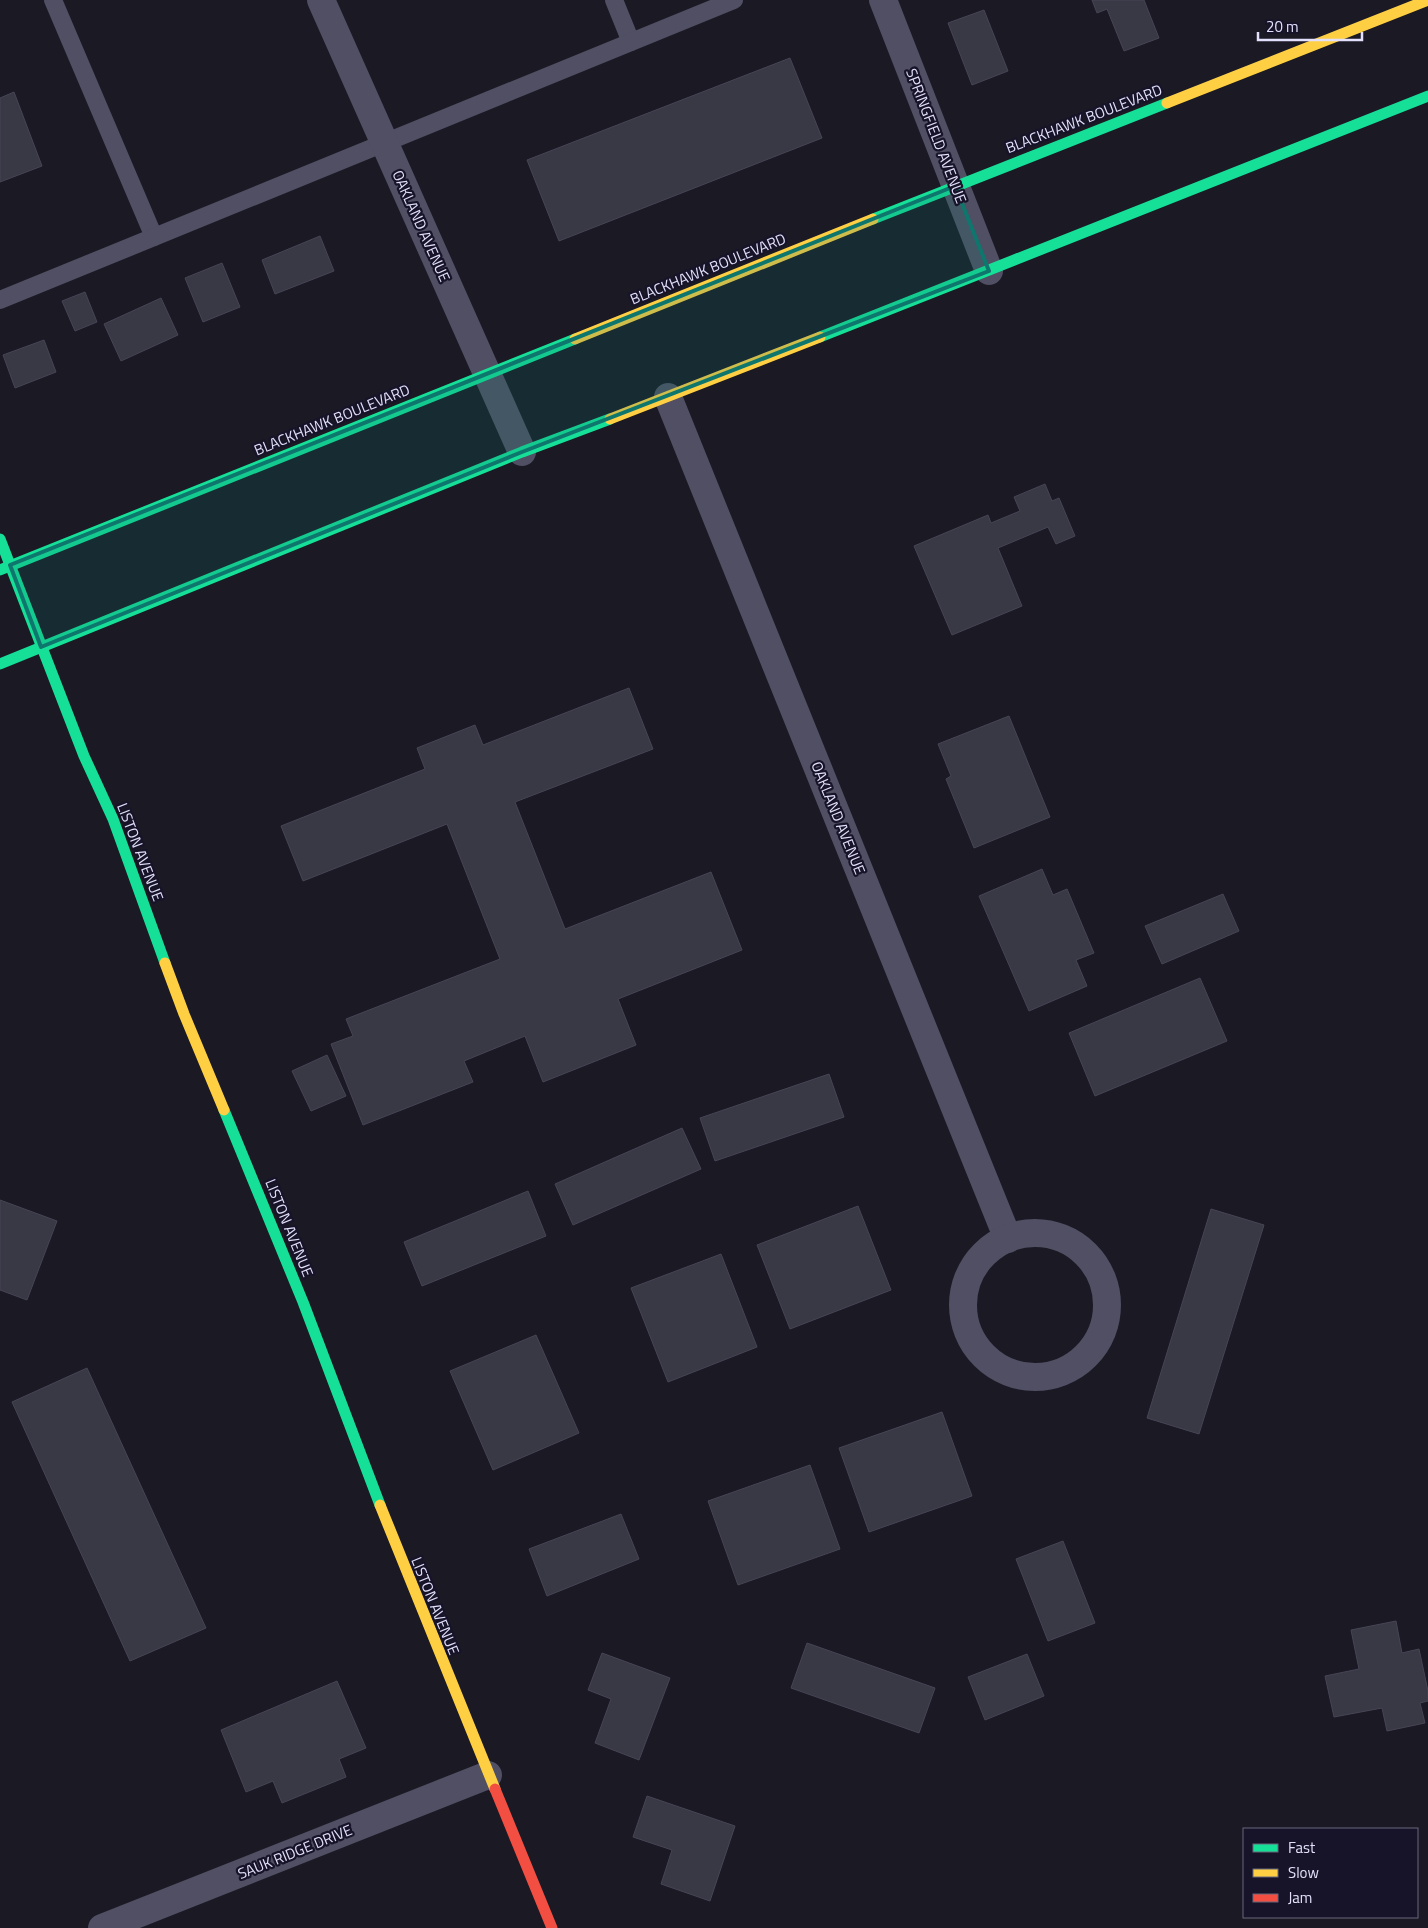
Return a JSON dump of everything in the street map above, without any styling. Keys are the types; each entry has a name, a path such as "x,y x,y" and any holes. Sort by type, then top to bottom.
{"main road":[{"name":"BLACKHAWK BOULEVARD","path":"5,568 955,186 1428,0"},
{"path":"0,664 522,452 989,271 1428,96"},
{"name":"LISTON AVENUE","path":"0,539 5,568 41,647 84,756 113,819 184,1014 303,1302 395,1545 552,1928"}],"street":[{"name":"OAKLAND AVENUE","path":"321,0 522,452"},
{"name":"SPRINGFIELD AVENUE","path":"883,0 989,271"},
{"name":"OAKLAND AVENUE","path":"668,397 1008,1239"},
{"path":"1041,1233 1064,1238 1084,1252 1099,1271 1107,1294 1107,1318 1102,1333 1085,1359 1065,1372 1042,1377 1018,1376 996,1366 979,1351 967,1330 962,1307 966,1283 977,1261 995,1245 1008,1239 1016,1235 1041,1233"},
{"name":"SAUK RIDGE DRIVE","path":"102,1928 488,1775"}],"lane":[{"path":"53,0 154,238"},
{"path":"614,0 631,42"},
{"path":"0,300 734,0"}],"highlighted area":[{"path":"955,186 989,271 522,452 41,647 10,565"}],"building":[{"path":"1092,0 1144,0 1159,38 1124,51 1107,9 1097,13"},
{"path":"984,10 1008,71 972,85 948,23"},
{"path":"790,58 822,138 559,241 527,160"},
{"path":"14,92 42,166 0,182 0,98"},
{"path":"320,236 334,271 275,294 262,260"},
{"path":"222,263 240,307 203,322 185,278"},
{"path":"85,292 97,322 75,331 62,301"},
{"path":"161,298 178,335 121,361 104,324"},
{"path":"44,340 56,372 15,388 3,355"},
{"path":"1045,484 1052,501 1059,498 1075,536 1056,544 1048,527 998,548 1022,606 952,635 914,546 988,515 991,523 1020,511 1014,497"},
{"path":"629,688 653,749 515,802 565,929 711,872 742,950 618,999 636,1045 543,1082 525,1036 464,1061 473,1082 363,1125 331,1044 353,1036 346,1019 500,959 447,824 303,881 281,826 425,769 417,748 475,725 483,745"},
{"path":"1009,716 1050,817 974,848 946,779 951,776 938,744"},
{"path":"1042,869 1053,895 1067,889 1094,953 1076,960 1087,986 1029,1011 979,896"},
{"path":"1223,894 1239,931 1162,964 1145,926"},
{"path":"1200,978 1227,1041 1095,1096 1069,1033"},
{"path":"327,1055 346,1096 311,1111 292,1071"},
{"path":"829,1074 844,1117 715,1161 700,1118"},
{"path":"682,1128 701,1169 573,1225 555,1184"},
{"path":"528,1191 546,1236 422,1286 404,1242"},
{"path":"0,1200 57,1221 27,1300 0,1290"},
{"path":"858,1206 891,1290 790,1329 757,1245"},
{"path":"1211,1209 1264,1225 1199,1434 1147,1418"},
{"path":"721,1254 757,1347 668,1382 631,1288"},
{"path":"536,1335 579,1433 493,1470 450,1371"},
{"path":"87,1368 206,1628 130,1661 12,1402"},
{"path":"942,1412 972,1496 869,1532 839,1448"},
{"path":"810,1465 840,1549 738,1585 708,1501"},
{"path":"621,1514 639,1559 547,1596 529,1549"},
{"path":"1063,1541 1095,1623 1048,1641 1016,1559"},
{"path":"1396,1621 1402,1653 1419,1649 1428,1691 1428,1701 1420,1703 1425,1723 1387,1731 1382,1708 1334,1717 1325,1676 1359,1669 1351,1630"},
{"path":"807,1643 935,1688 919,1733 791,1688"},
{"path":"602,1653 670,1678 639,1760 595,1743 611,1699 588,1690"},
{"path":"1027,1654 1044,1696 985,1720 968,1677"},
{"path":"337,1681 366,1748 339,1759 346,1777 282,1803 273,1781 246,1792 221,1730"},
{"path":"647,1796 735,1826 710,1901 661,1884 672,1850 633,1837"}],"traffic: fast":[{"path":"820,337 1428,96"},
{"path":"873,219 1167,103"},
{"path":"0,570 575,339"},
{"path":"0,664 522,452 610,419"},
{"path":"0,539 84,756 113,819 165,963"},
{"path":"224,1110 303,1302 380,1505"}],"traffic: slow":[{"path":"1167,103 1428,0"},
{"path":"575,339 873,219"},
{"path":"610,419 820,337"},
{"path":"165,963 224,1110"},
{"path":"380,1505 495,1789"}],"traffic: jam":[{"path":"495,1789 552,1928"}]}
